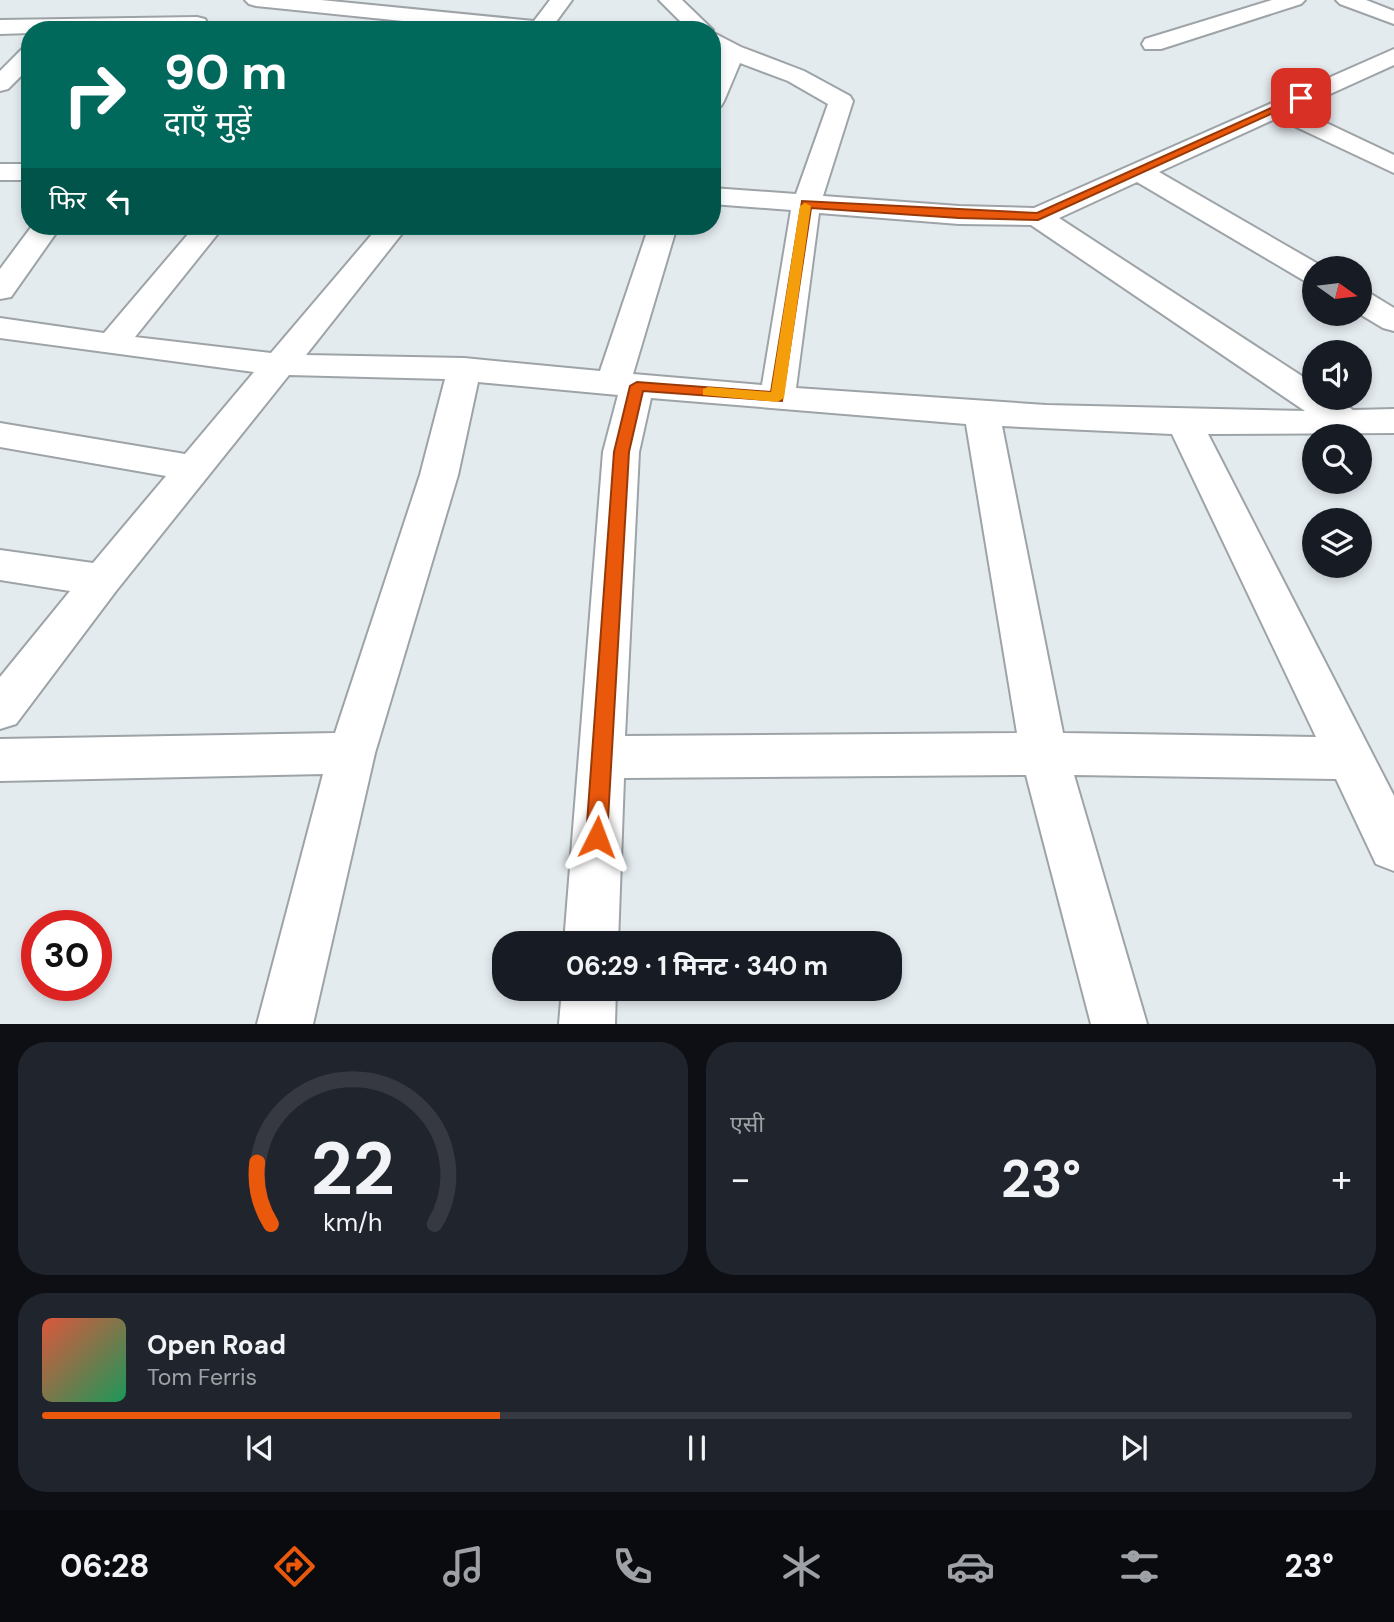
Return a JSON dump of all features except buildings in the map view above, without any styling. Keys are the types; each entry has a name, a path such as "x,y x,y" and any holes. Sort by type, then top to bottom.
{"street":[{"path":"256,0 462,21"},
{"path":"545,21 561,0"},
{"path":"670,0 693,21"},
{"path":"1153,44 1294,0"},
{"path":"1347,0 1394,18"},
{"path":"63,21 74,9"},
{"path":"0,27 21,27"},
{"path":"721,44 796,76 841,101 806,204 777,398"},
{"path":"721,197 959,215 1038,217 1394,57"},
{"path":"0,83 21,63"},
{"path":"1278,109 1394,165"},
{"path":"0,172 21,172"},
{"path":"1139,172 1302,267"},
{"path":"1038,217 1348,423"},
{"path":"0,290 40,235"},
{"path":"112,344 203,235"},
{"path":"0,710 102,580 387,235"},
{"path":"593,931 625,385 661,235"},
{"path":"1372,307 1392,318"},
{"path":"0,328 281,365 464,369 982,414 1184,422 1394,421"},
{"path":"285,1024 352,752 439,475 464,369"},
{"path":"982,414 1044,754 1119,1024"},
{"path":"1184,422 1394,847"},
{"path":"0,435 194,468"},
{"path":"0,565 102,580"},
{"path":"0,760 352,752"},
{"path":"601,757 1044,754 1348,758"},
{"path":"587,1024 588,1001"}],"slow traffic":[{"path":"708,392 777,398 805,206"}],"route":[{"path":"597,837 621,452 637,386 777,398 806,204 959,215 1038,217 1301,98"}]}
